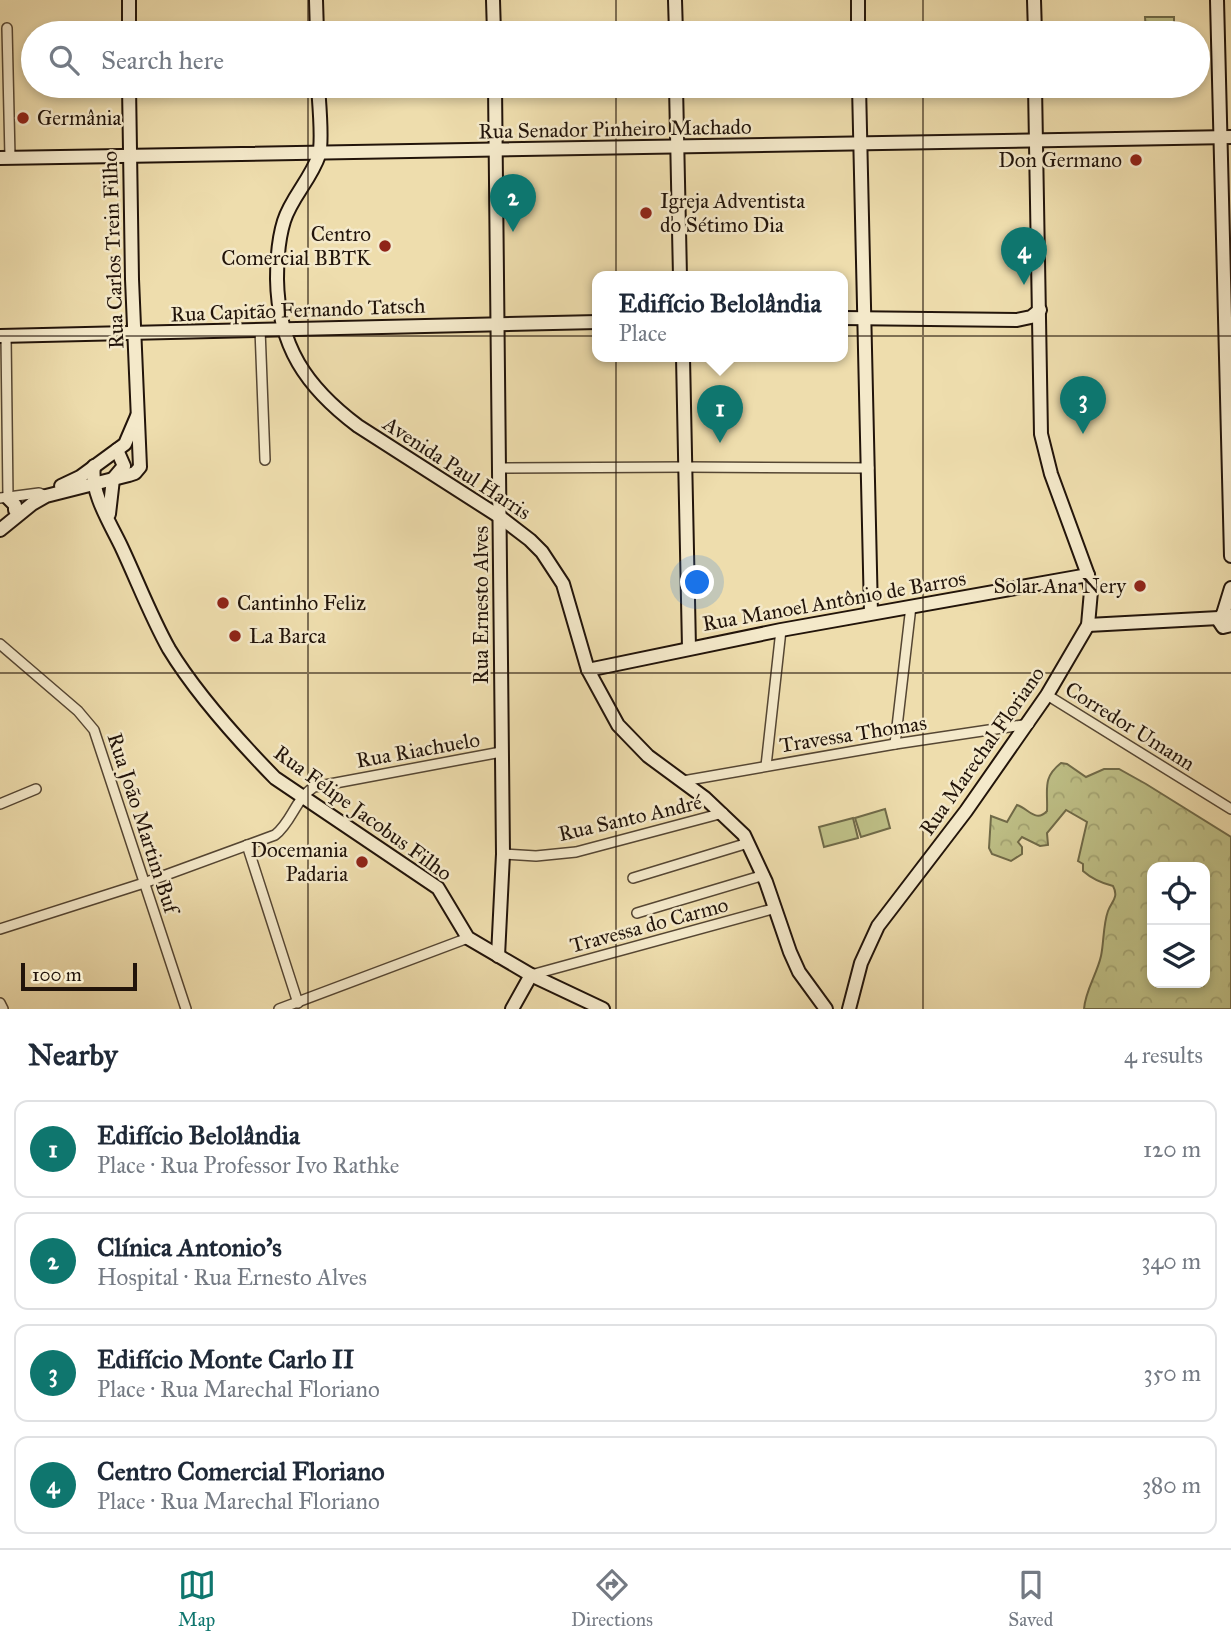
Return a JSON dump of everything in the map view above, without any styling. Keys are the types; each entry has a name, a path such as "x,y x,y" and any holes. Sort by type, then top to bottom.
{"main road":[{"path":"129,0 129,21"},
{"path":"316,0 317,21"},
{"path":"493,0 494,21"},
{"path":"675,0 676,21"},
{"path":"858,0 858,21"},
{"path":"1034,0 1035,21"},
{"path":"1217,0 1226,138 1231,556"},
{"name":"Rua Carlos Trein Filho","path":"113,479 135,473 139,467 129,98"},
{"path":"318,98 320,153"},
{"name":"Rua Ernesto Alves","path":"495,98 503,854 498,956"},
{"path":"676,98 680,271"},
{"path":"859,98 871,613"},
{"name":"Rua Marechal Floriano","path":"849,1007 861,963 878,926 1029,724 1088,625 1091,592 1088,575 1044,454 1041,434 1035,98"},
{"name":"Rua Senador Pinheiro Machado","path":"5,158 1226,138"},
{"name":"Avenida Paul Harris","path":"320,153 284,219 278,244 277,298 283,329 302,370 316,390 337,410 500,517 530,540 552,565 569,600 588,670 608,709 624,734 648,756 723,813 744,835 764,875 799,972 826,1009"},
{"path":"1017,320 1031,317 1040,310"},
{"path":"848,318 1017,320 1036,323 1041,330"},
{"name":"Rua Capitão Fernando Tatsch","path":"3,336 592,322"},
{"path":"682,362 689,648"},
{"path":"2,528 15,510 75,480 117,450 127,441 138,412"},
{"path":"109,521 113,479 124,466 117,450"},
{"path":"94,466 94,484"},
{"path":"2,528 43,495 113,479"},
{"name":"Rua Felipe Jacobus Filho","path":"94,484 169,648 188,677 261,764 275,778 302,797 438,888 467,938 531,975 603,1009"},
{"path":"4,498 14,503 15,510"},
{"name":"Rua Manoel Antônio de Barros","path":"588,670 781,630 1088,575"},
{"path":"1088,625 1202,621 1225,623 1231,588"},
{"path":"512,1009 531,975"}],"street":[{"path":"5,158 7,28"},
{"path":"260,329 265,460"},
{"path":"3,336 4,498 43,495"},
{"path":"499,468 869,468"},
{"path":"895,744 911,606"},
{"path":"766,765 781,630"},
{"name":"Rua João Martim Buf","path":"0,644 90,723 186,1009"},
{"name":"Corredor Umann","path":"1047,695 1231,809"},
{"name":"Travessa Thomas","path":"683,781 766,765 1029,724"},
{"name":"Rua Riachuelo","path":"302,797 323,784 501,752"},
{"path":"0,804 36,789"},
{"path":"0,929 144,883 281,831 302,797"},
{"name":"Rua Santo André","path":"503,854 536,856 576,852 723,813"},
{"path":"632,878 748,843"},
{"path":"247,845 298,1003"},
{"path":"637,913 764,875"},
{"name":"Travessa do Carmo","path":"531,975 776,908"},
{"path":"279,1009 467,938"},
{"path":"0,1003 3,1009"}],"green space":[{"path":"1145,17 1174,17 1174,21 1145,21"},
{"path":"1061,763 1086,777 1104,769 1119,769 1231,837 1231,1009 1084,1009 1101,956 1106,916 1115,893 1113,886 1083,871 1083,864 1078,861 1087,822 1066,810 1047,833 1048,845 1040,846 1022,837 1018,842 1022,847 1022,854 1011,861 992,854 989,848 991,816 1007,822 1017,805 1039,816 1047,811 1047,784 1051,774"},
{"path":"885,809 890,828 861,837 855,818"},
{"path":"853,818 858,838 824,847 819,827"}],"place":[{"name":"Germânia","path":"23,118"},
{"name":"Don Germano","path":"1136,160"},
{"name":"Igreja Adventista do Sétimo Dia","path":"646,213"},
{"name":"Clínica Antonio's","path":"513,232"},
{"name":"Centro Comercial BBTK","path":"385,246"},
{"name":"Centro Comercial Floriano","path":"1024,285"},
{"name":"Edifício Monte Carlo II","path":"1083,434"},
{"name":"Edifício Belolândia","path":"720,443"},
{"name":"Solar Ana Nery","path":"1140,586"},
{"name":"Cantinho Feliz","path":"223,603"},
{"name":"La Barca","path":"235,636"},
{"name":"Docemania Padaria","path":"362,862"}]}
